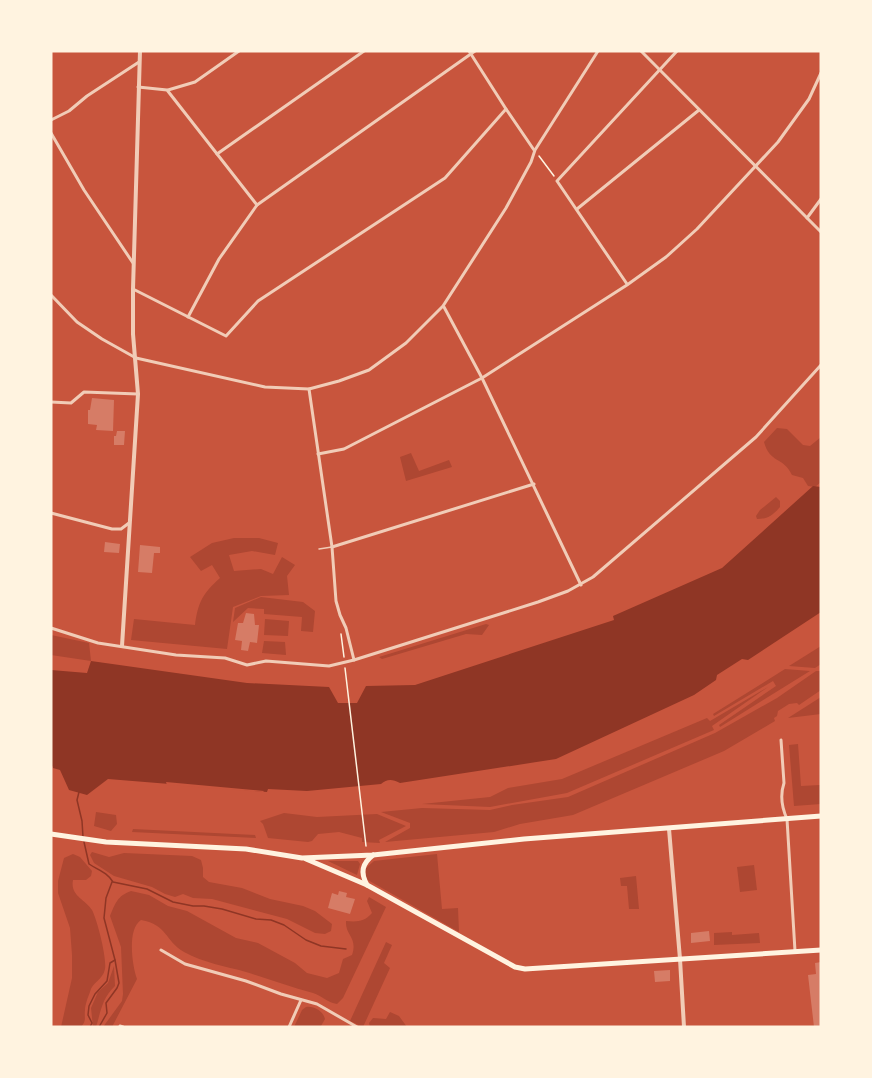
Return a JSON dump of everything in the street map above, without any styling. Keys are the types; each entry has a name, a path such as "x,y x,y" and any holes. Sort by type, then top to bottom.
{"main road":[{"path":"51,834 106,842 246,849 302,858 373,855 524,839 821,816"},
{"path":"366,885 362,874 363,868 373,855"},
{"path":"302,858 366,885 515,966 525,969 821,950"}],"street":[{"path":"122,646 138,394 133,334 133,289 140,51"},
{"path":"138,87 168,90 195,82 239,51"},
{"path":"218,154 364,51"},
{"path":"188,317 219,259 258,205 470,52 475,51"},
{"path":"51,295 77,322 136,358 265,387 309,389 369,370 406,344 443,306 506,208 535,150 598,51"},
{"path":"640,51 821,232"},
{"path":"627,285 557,181 677,51"},
{"path":"470,52 535,150"},
{"path":"51,120 69,111 87,96 139,62"},
{"path":"318,454 344,449 482,378 627,285 666,257 696,229 778,142 809,99 821,73"},
{"path":"168,90 258,205"},
{"path":"133,289 226,336 258,301 445,178 506,109"},
{"path":"577,210 700,110"},
{"path":"51,133 84,190 134,265"},
{"path":"807,218 821,199"},
{"path":"443,306 482,378 581,585"},
{"path":"51,628 98,643 176,655 225,658 247,664 266,662 329,666 500,615 565,592 593,577 756,437 821,365"},
{"path":"309,389 332,547 336,601 354,660"},
{"path":"51,402 71,403 84,392 138,394"},
{"path":"332,547 534,484"},
{"path":"51,513 112,530 121,529 129,523"},
{"path":"781,740 784,783 781,790 783,810 787,819 795,951"},
{"path":"669,829 684,1027"},
{"path":"162,950 185,964 317,1004 357,1027"},
{"path":"288,1027 301,1000"}],"lane":[{"path":"319,549 332,547"}],"path":[{"path":"535,150 557,181"},
{"path":"336,635 343,634 366,846"}],"shaded area":[{"path":"777,428 787,429 803,445 810,446 821,437 821,482 815,487 808,486 803,478 792,475 785,465 770,454 764,442"},
{"path":"411,453 419,471 449,460 452,467 406,481 400,457"},
{"path":"813,486 821,487 821,612 748,660 742,659 717,675 716,680 694,695 556,759 400,783 390,780 381,784 307,791 268,789 267,792 108,779 87,795 69,790 60,770 53,768 51,763 51,670 87,673 91,661 247,683 329,687 338,703 357,703 366,686 415,685 614,620 613,616 722,568"},
{"path":"776,497 780,501 780,507 770,516 757,519 756,516 760,510"},
{"path":"234,538 259,538 278,543 275,555 252,551 229,555 234,571 261,569 273,574 282,557 295,565 287,576 289,595 261,596 233,607 227,649 131,640 134,619 195,625 202,599 209,588 220,578 212,565 201,571 190,557 212,543"},
{"path":"261,597 303,602 315,611 313,632 301,631 302,617 264,614 264,609 248,608 233,622 235,608"},
{"path":"265,619 289,621 288,636 264,635"},
{"path":"489,625 482,635 466,634 382,659 379,657"},
{"path":"51,635 89,643 91,661 51,655"},
{"path":"264,641 285,642 286,655 262,653"},
{"path":"821,646 821,664 815,668 789,666"},
{"path":"785,669 810,671 720,727 719,725 776,686 773,681 714,716 713,714"},
{"path":"816,671 821,671 821,690 799,705 789,704 778,711 774,718 775,721 724,751 573,815 520,824 494,832 385,842 410,828 410,823 381,812 422,808 490,810 568,797 715,733 777,698"},
{"path":"768,687 712,726 714,730 567,793 490,807 422,804 490,797 508,788 562,779 707,718 710,721"},
{"path":"821,697 821,714 788,718"},
{"path":"798,744 801,786 820,785 821,804 794,806 789,745"},
{"path":"96,812 116,815 117,824 111,831 94,826"},
{"path":"284,813 317,817 377,814 406,826 379,840 380,843 362,842 362,838 339,832 318,834 308,842 268,838 260,821"},
{"path":"133,829 255,835 256,838 132,832"},
{"path":"92,852 109,857 124,853 192,856 201,860 203,877 209,882 242,888 270,899 303,906 315,911 332,924 331,931 325,934 315,933 287,919 212,899 193,898 183,894 175,897 165,894 152,887 114,876 94,863 90,855"},
{"path":"73,854 80,857 92,871 91,876 86,880 73,880 73,885 76,894 89,906 94,915 103,948 105,969 91,989 83,1025 81,1027 61,1027 72,978 72,955 70,928 58,893 58,881 64,858"},
{"path":"437,854 442,909 458,908 459,932 366,879 366,868 374,861"},
{"path":"328,861 358,861 360,864 357,875"},
{"path":"754,865 757,890 740,892 737,867"},
{"path":"636,876 639,909 629,909 627,886 621,886 620,878"},
{"path":"131,891 149,895 168,906 187,911 236,938 258,943 295,963 307,973 327,978 339,973 343,959 352,955 353,944 346,921 360,921 372,913 367,901 369,897 386,907 343,998 337,1004 313,993 192,956 173,943 156,925 141,920 132,939 132,957 137,979 112,1027 103,1027 122,1001 123,994 121,947 110,916 120,898"},
{"path":"732,932 732,935 759,933 760,943 714,945 714,933"},
{"path":"386,942 392,945 384,963 390,968 363,1027 350,1021"},
{"path":"114,966 115,986 105,1000 96,1027 93,1027 91,1008 98,992 108,983"},
{"path":"306,1007 320,1011 325,1019 321,1026 294,1027 302,1010"},
{"path":"390,1012 399,1016 407,1027 370,1027 369,1023 373,1018 386,1019"}],"pier":[{"path":"166,782 264,791 167,785"}],"building":[{"path":"92,398 114,400 113,431 96,430 97,425 88,424 88,410 90,410"},
{"path":"117,431 125,431 124,445 114,445 114,436"},
{"path":"105,542 120,544 119,553 104,552"},
{"path":"140,545 160,547 160,553 154,553 152,573 138,572"},
{"path":"246,613 254,614 255,625 259,625 257,643 250,642 248,651 241,650 242,641 235,640 238,623 243,623"},
{"path":"339,891 347,893 346,897 355,899 350,914 328,908 332,893 338,895"},
{"path":"709,931 710,941 691,943 691,933"},
{"path":"821,962 821,1027 814,1027 808,975 816,974 815,963"},
{"path":"670,970 670,981 655,982 654,971"}],"waterway":[{"path":"79,792 77,800 83,837"},
{"path":"84,842 89,864 105,873 113,882 147,889 173,902 222,909 256,919 271,920 321,946 346,949"},
{"path":"90,1027 92,1023 88,1015 89,1006 95,994 107,981 110,963 115,960 104,918 106,898 112,882"},
{"path":"99,1027 107,1013 106,1003 119,983 115,960"}]}
